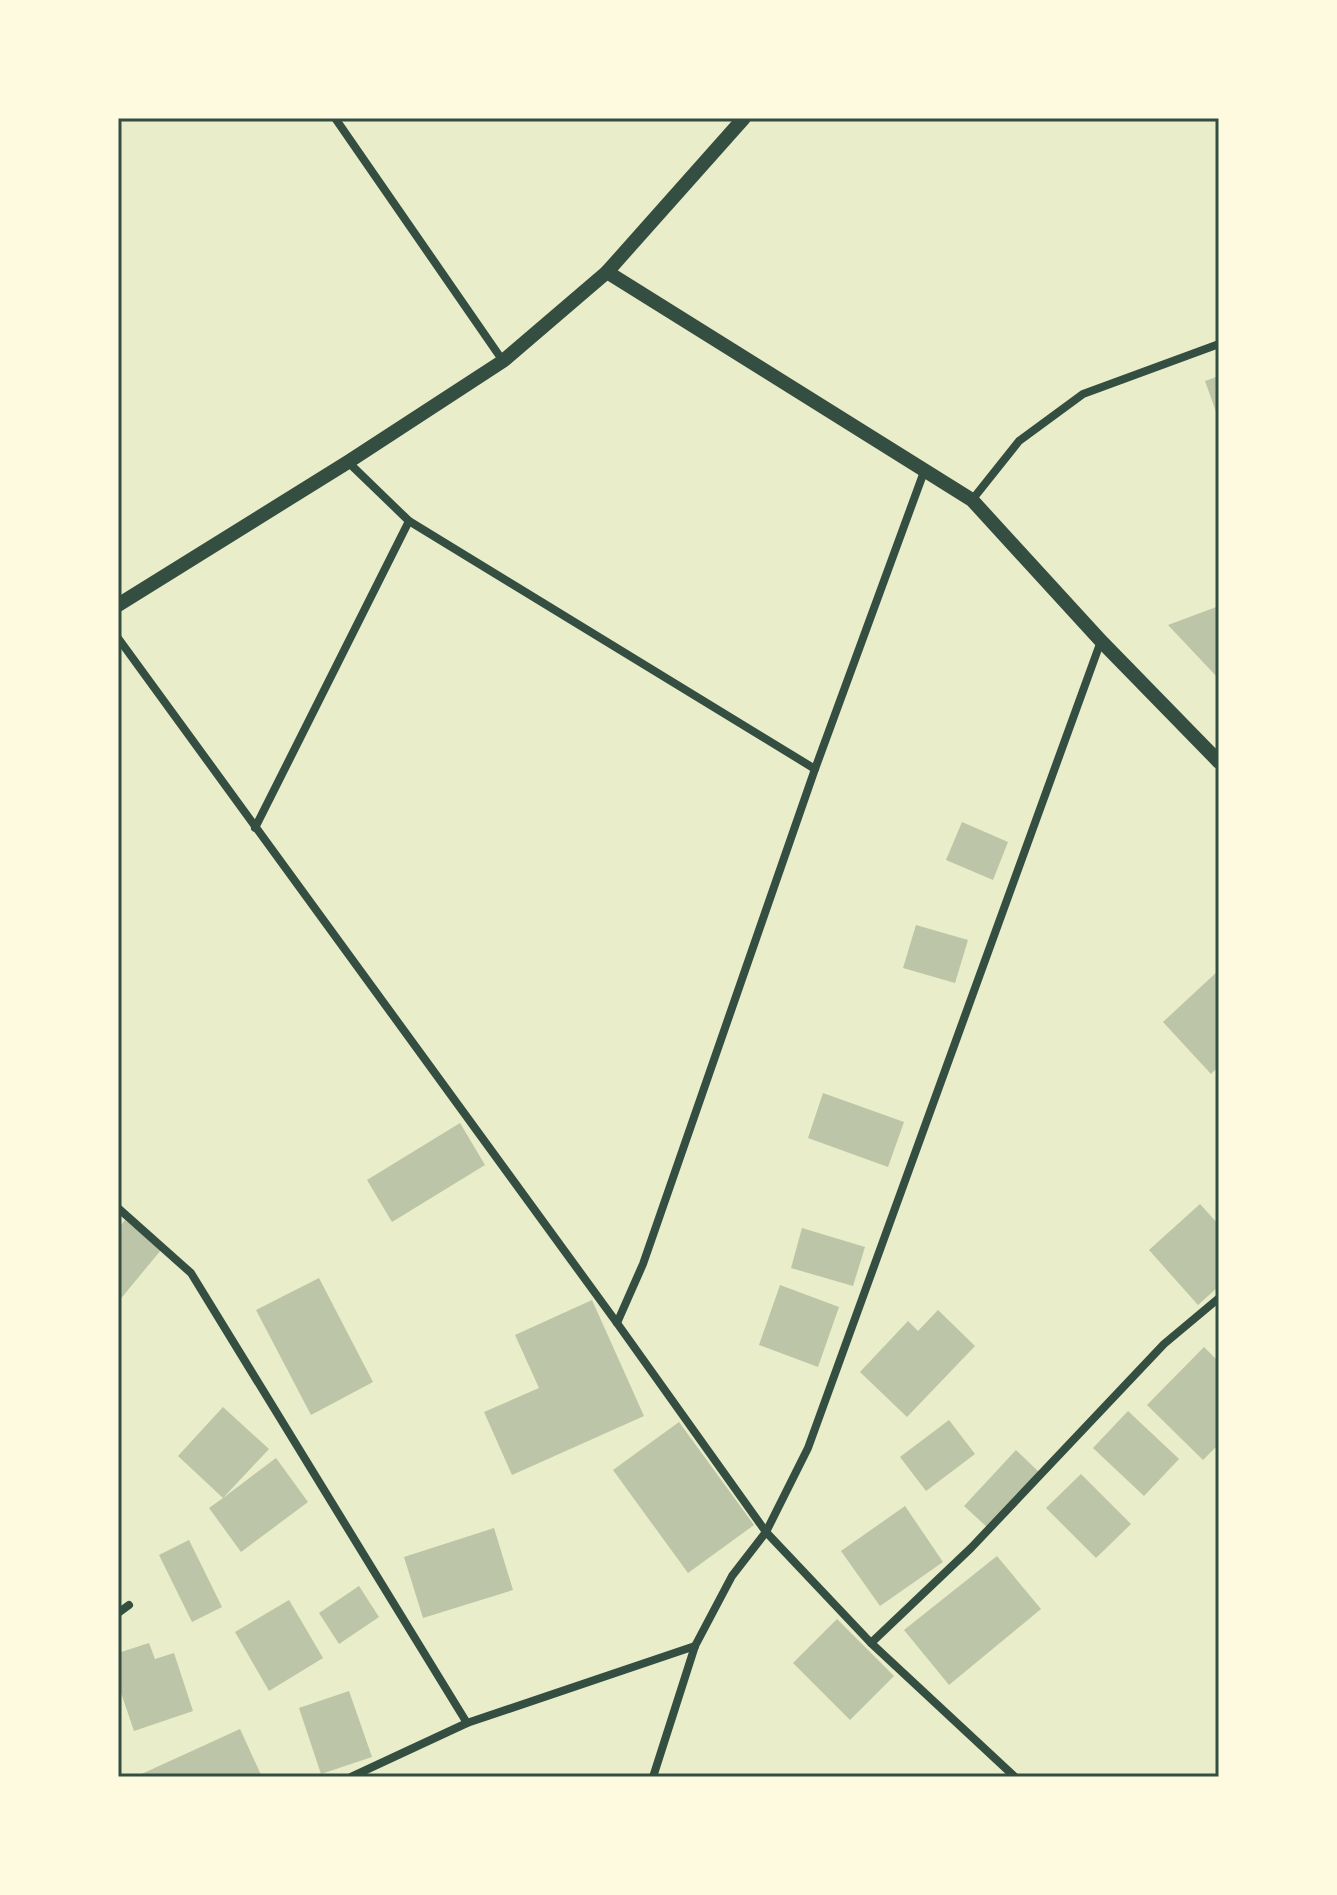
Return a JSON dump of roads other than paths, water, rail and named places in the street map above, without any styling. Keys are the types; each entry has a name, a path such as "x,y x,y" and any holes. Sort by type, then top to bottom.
{"street":[{"path":"335,118 503,361"},
{"path":"118,605 503,361 607,272 744,118"},
{"path":"607,272 972,500 1101,641 1219,762"},
{"path":"972,500 1019,441 1083,394 1219,344"},
{"path":"348,462 409,521 815,769"},
{"path":"617,1323 643,1264 815,769 925,469"},
{"path":"255,828 409,521"},
{"path":"118,638 766,1532 871,1643 1015,1777"},
{"path":"653,1777 695,1646 732,1576 766,1532 808,1448 1101,641"},
{"path":"118,1208 191,1273 467,1723"},
{"path":"871,1643 971,1548 1164,1344 1219,1298"},
{"path":"118,1613 129,1605"},
{"path":"351,1777 467,1723 695,1646"}]}
